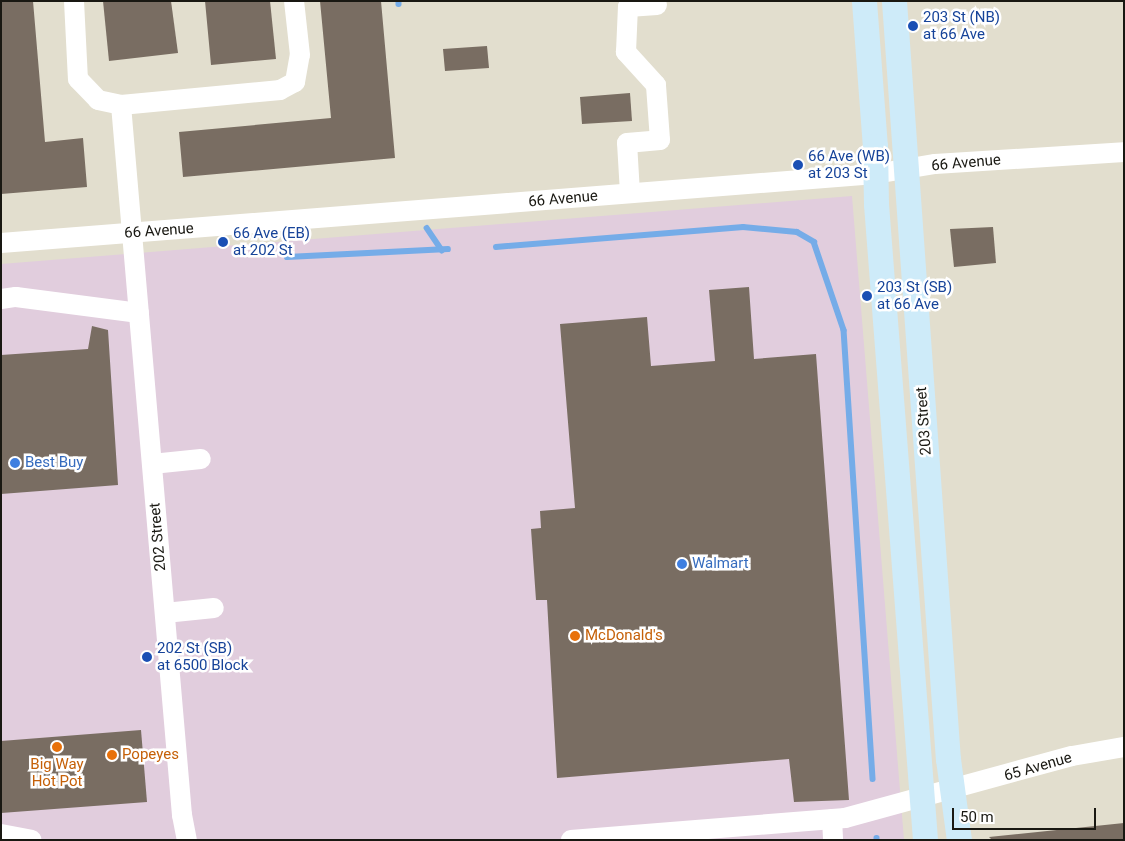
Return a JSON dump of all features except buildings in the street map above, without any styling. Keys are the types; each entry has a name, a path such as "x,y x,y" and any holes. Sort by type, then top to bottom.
{"main road":[{"name":"203 Street","path":"864,1 924,840"},
{"name":"203 Street","path":"894,1 952,790 959,840"}],"street":[{"path":"74,1 78,80 98,100 121,105 280,90 295,82 300,55 294,1"},
{"path":"630,193 627,143 660,140 656,85 626,52 628,7 657,5"},
{"name":"202 Street","path":"121,105 182,815 187,840"},
{"name":"66 Avenue","path":"1,243 875,174 935,164 1124,152"},
{"path":"1,298 16,298 139,313"},
{"path":"152,464 201,459"},
{"path":"165,613 214,608"},
{"name":"65 Avenue","path":"571,840 832,819 921,799 1072,756 1124,748"},
{"path":"832,819 833,840"},
{"path":"1,834 31,840"}],"shaded area":[{"path":"852,196 904,840 1,840 1,264"}],"waterway":[{"path":"496,247 743,227 797,232 814,242 844,330 873,779"},
{"path":"427,228 442,250"},
{"path":"287,257 448,249"}],"place":[{"name":"203 St (NB) at 66 Ave","path":"913,26"},
{"name":"66 Ave (WB) at 203 St","path":"798,165"},
{"name":"66 Ave (EB) at 202 St","path":"223,242"},
{"name":"203 St (SB) at 66 Ave","path":"867,296"},
{"name":"Best Buy","path":"15,463"},
{"name":"Walmart","path":"682,564"},
{"name":"McDonald's","path":"575,636"},
{"name":"202 St (SB) at 6500 Block","path":"147,657"},
{"name":"Big Way Hot Pot","path":"57,747"},
{"name":"Popeyes","path":"112,755"}]}
